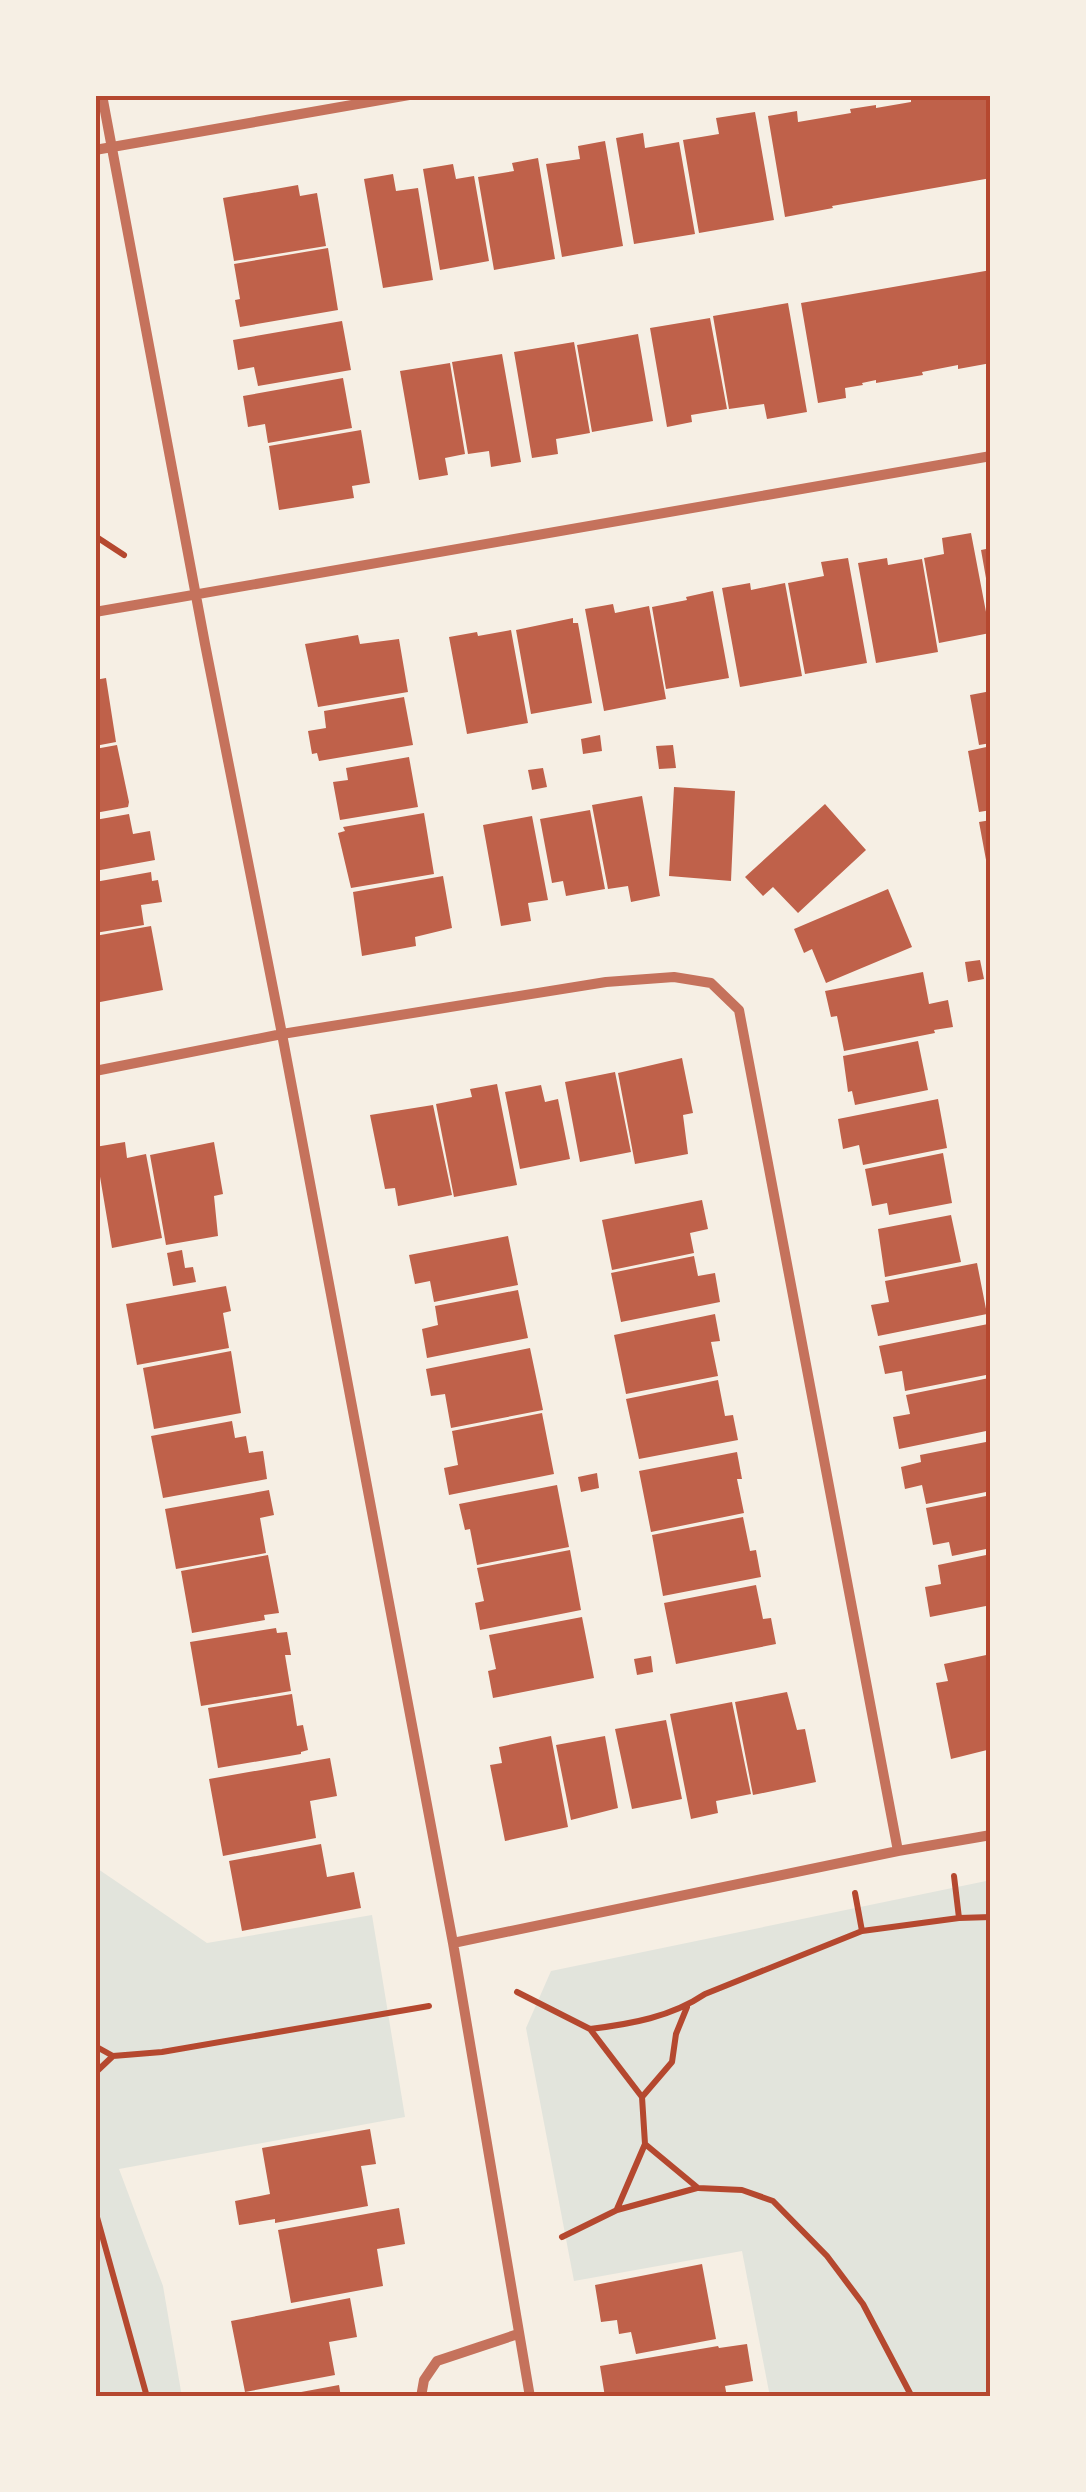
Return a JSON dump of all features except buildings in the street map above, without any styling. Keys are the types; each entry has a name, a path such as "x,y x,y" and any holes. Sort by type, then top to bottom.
{"street":[{"path":"102,95 453,1943 530,2397"},
{"path":"95,150 409,95"},
{"path":"95,612 991,456"},
{"path":"95,1071 282,1034 606,982 674,977 711,983 739,1010 898,1851"},
{"path":"453,1943 991,1835"},
{"path":"421,2397 424,2380 437,2361 518,2334"}],"path":[{"path":"95,536 124,555"},
{"path":"954,1876 959,1918"},
{"path":"855,1893 862,1931"},
{"path":"590,2029 634,2024 688,2006 705,1994 862,1931 991,1917"},
{"path":"517,1992 590,2029 642,2097 646,2144 617,2210"},
{"path":"95,2046 112,2056 162,2052 430,2006"},
{"path":"642,2097 672,2062 676,2034 688,2006"},
{"path":"95,2073 112,2056"},
{"path":"646,2144 698,2188"},
{"path":"562,2237 617,2210 698,2188 742,2190 773,2201 827,2256 862,2304 912,2397"},
{"path":"95,2210 147,2397"}],"shaded area":[{"path":"95,1867 207,1943 372,1915 405,2117 119,2169 163,2286 182,2397 95,2397"},
{"path":"991,1880 991,2397 770,2397 742,2251 574,2281 526,2028 551,1971"}]}
